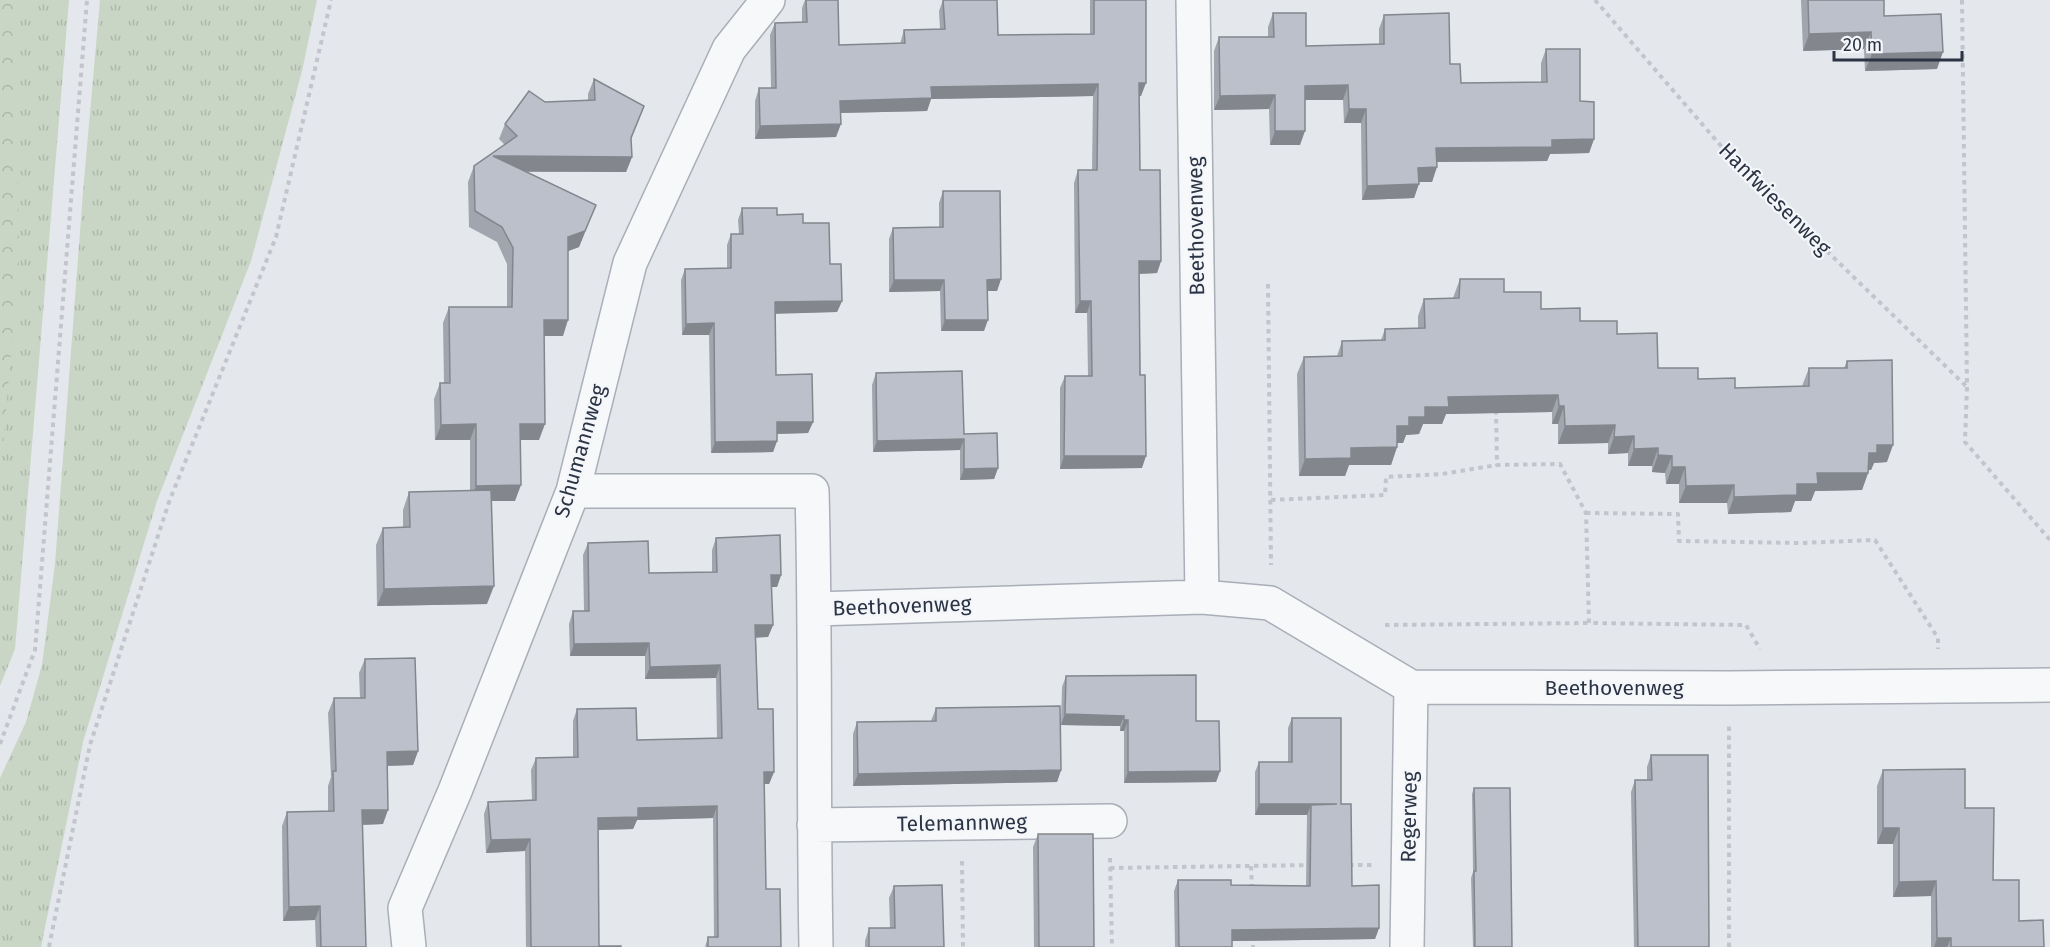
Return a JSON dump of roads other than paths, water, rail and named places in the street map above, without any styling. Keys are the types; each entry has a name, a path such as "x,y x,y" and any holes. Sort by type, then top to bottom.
{"street":[{"name":"Schumannweg","path":"409,947 405,908 455,790 573,491 630,263 729,49 768,0"},
{"name":"Beethovenweg","path":"1192,0 1202,597"},
{"name":"Beethovenweg","path":"573,491 812,491 815,609 1202,597 1270,603 1411,687 1728,688 2050,685"},
{"path":"815,609 816,947"},
{"name":"Regerweg","path":"1407,947 1411,687"},
{"name":"Telemannweg","path":"814,825 1110,821"}]}
